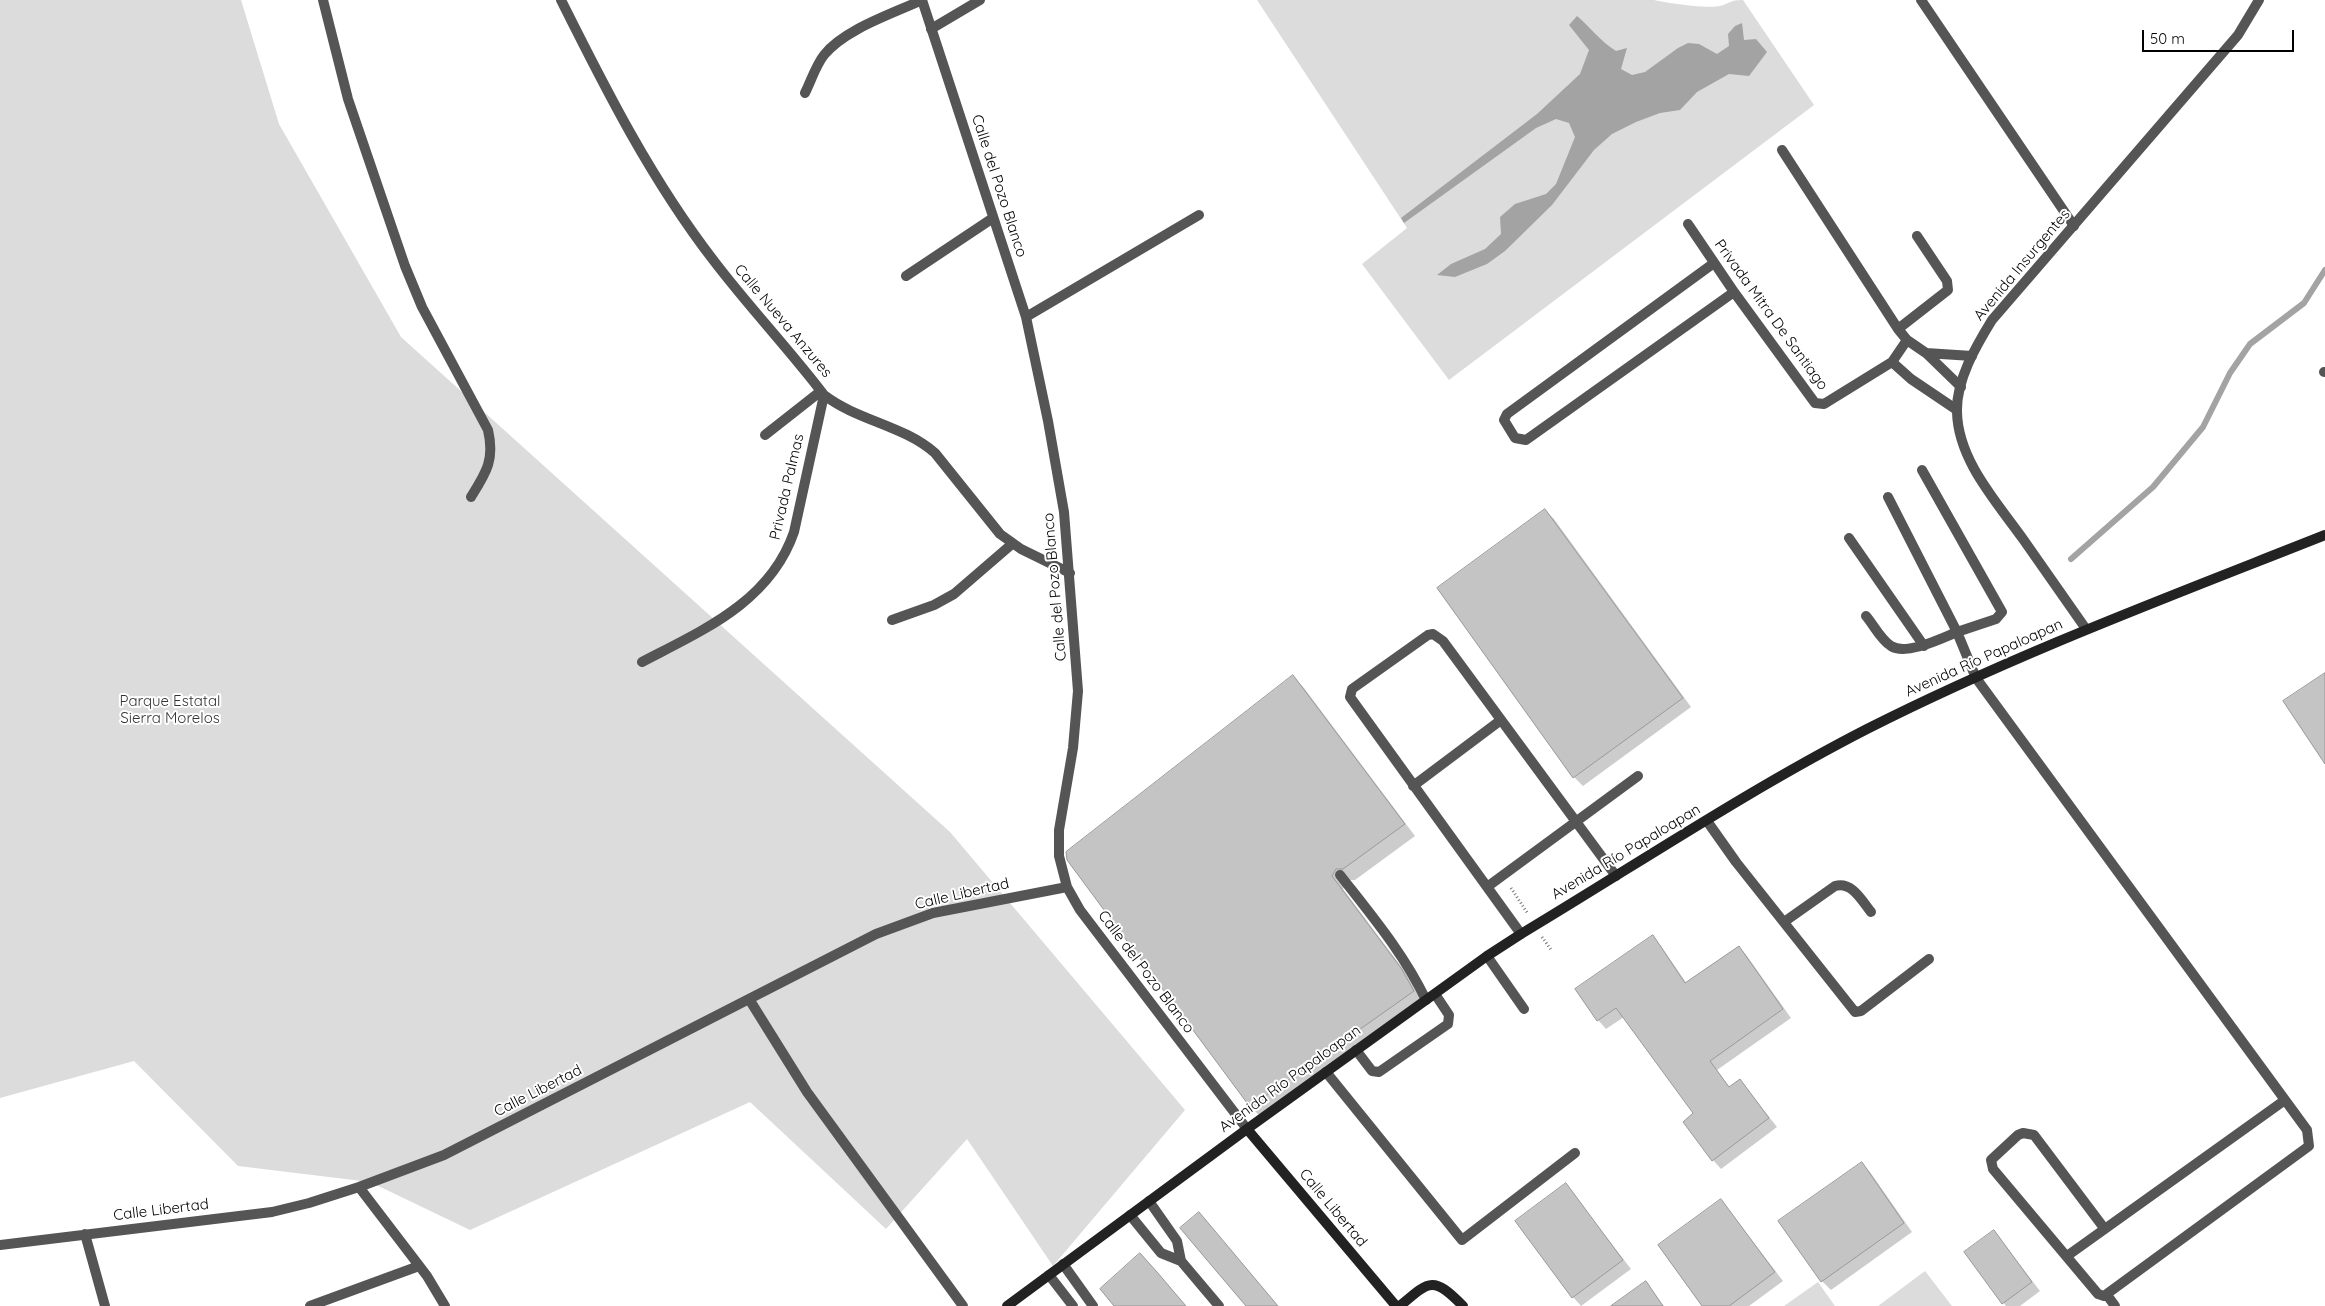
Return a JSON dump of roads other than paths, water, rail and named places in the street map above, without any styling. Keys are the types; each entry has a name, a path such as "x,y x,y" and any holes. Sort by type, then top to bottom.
{"main road":[{"name":"Avenida Río Papaloapan","path":"1007,1306 1247,1128 1487,956 1807,761 1865,730 2086,629 2325,535"},
{"name":"Calle Libertad","path":"1247,1128 1398,1306 1422,1288 1433,1284 1445,1288 1463,1306"}],"street":[{"path":"324,0 348,99 405,266 422,307 488,430 491,444 487,472 471,497"},
{"name":"Calle Nueva Anzures","path":"561,0 630,135 691,230 714,261 823,393 845,409 915,438 926,445 935,453 988,521 1012,544 1070,573"},
{"path":"805,93 823,55 836,43 855,31 922,0"},
{"name":"Calle del Pozo Blanco","path":"922,0 1026,316 1048,421 1064,512 1078,691 1074,740 1059,830 1059,856 1067,887 1080,910 1247,1128"},
{"path":"931,29 980,0"},
{"path":"1920,0 2074,226"},
{"name":"Avenida Insurgentes","path":"2086,629 1970,461 1960,433 1957,410 1961,387 1972,356 1992,320 2238,35 2259,0"},
{"path":"1782,150 1898,329 1907,340 1926,353 1961,387"},
{"path":"1026,316 1199,215"},
{"path":"906,276 994,218"},
{"name":"Privada Mitra De Santiago","path":"1688,224 1734,292 1814,403 1824,404 1892,362 1907,340"},
{"path":"1898,329 1948,290 1947,280 1917,236"},
{"path":"1714,263 1507,414 1504,420 1506,425 1515,438 1526,440 1734,292"},
{"path":"1926,353 1972,356"},
{"path":"1892,362 1911,379 1957,410"},
{"path":"766,435 823,393"},
{"name":"Privada Palmas","path":"642,662 722,619 763,586 788,551 794,532 823,393"},
{"path":"1866,616 1890,646 1900,649 1924,646 1957,632 1996,619 2002,612 1922,470"},
{"path":"1888,497 1957,632 1976,678 2307,1130 2310,1146 2107,1294 2101,1296 1991,1164 1994,1156 2018,1135 2023,1133 2034,1135 2104,1228"},
{"path":"1849,538 1924,646"},
{"path":"892,620 934,605 954,594 972,581 1012,544"},
{"path":"1521,934 1350,697 1352,689 1428,635 1438,636 1616,876"},
{"path":"1413,786 1501,720"},
{"path":"1488,887 1638,776"},
{"path":"1707,821 1855,1012 1861,1011 1929,959"},
{"path":"1340,876 1394,942 1413,973 1431,997 1449,1015 1448,1024 1379,1072 1372,1071 1356,1050"},
{"path":"1784,922 1836,886 1842,884 1848,885 1872,912"},
{"name":"Calle Libertad","path":"0,1245 272,1212 309,1203 359,1187 464,1146 876,934 933,913 1067,887"},
{"path":"1487,956 1524,1009"},
{"path":"749,999 807,1092 963,1306"},
{"path":"1326,1072 1459,1239 1462,1240 1575,1153"},
{"path":"2067,1256 2285,1100"},
{"path":"359,1187 420,1266 445,1306"},
{"path":"1149,1201 1177,1241 1181,1262"},
{"path":"1130,1215 1162,1253 1181,1262 1219,1306"},
{"path":"85,1234 105,1306"},
{"path":"1063,1264 1093,1306"},
{"path":"310,1306 420,1266"},
{"path":"1049,1275 1073,1306"},
{"path":"2107,1294 2115,1306"}],"waterway":[{"path":"2071,559 2153,487 2203,427 2230,373 2250,344 2304,303 2325,270"}],"park label":[{"name":"Parque Estatal Sierra Morelos","path":"170,710"}]}
